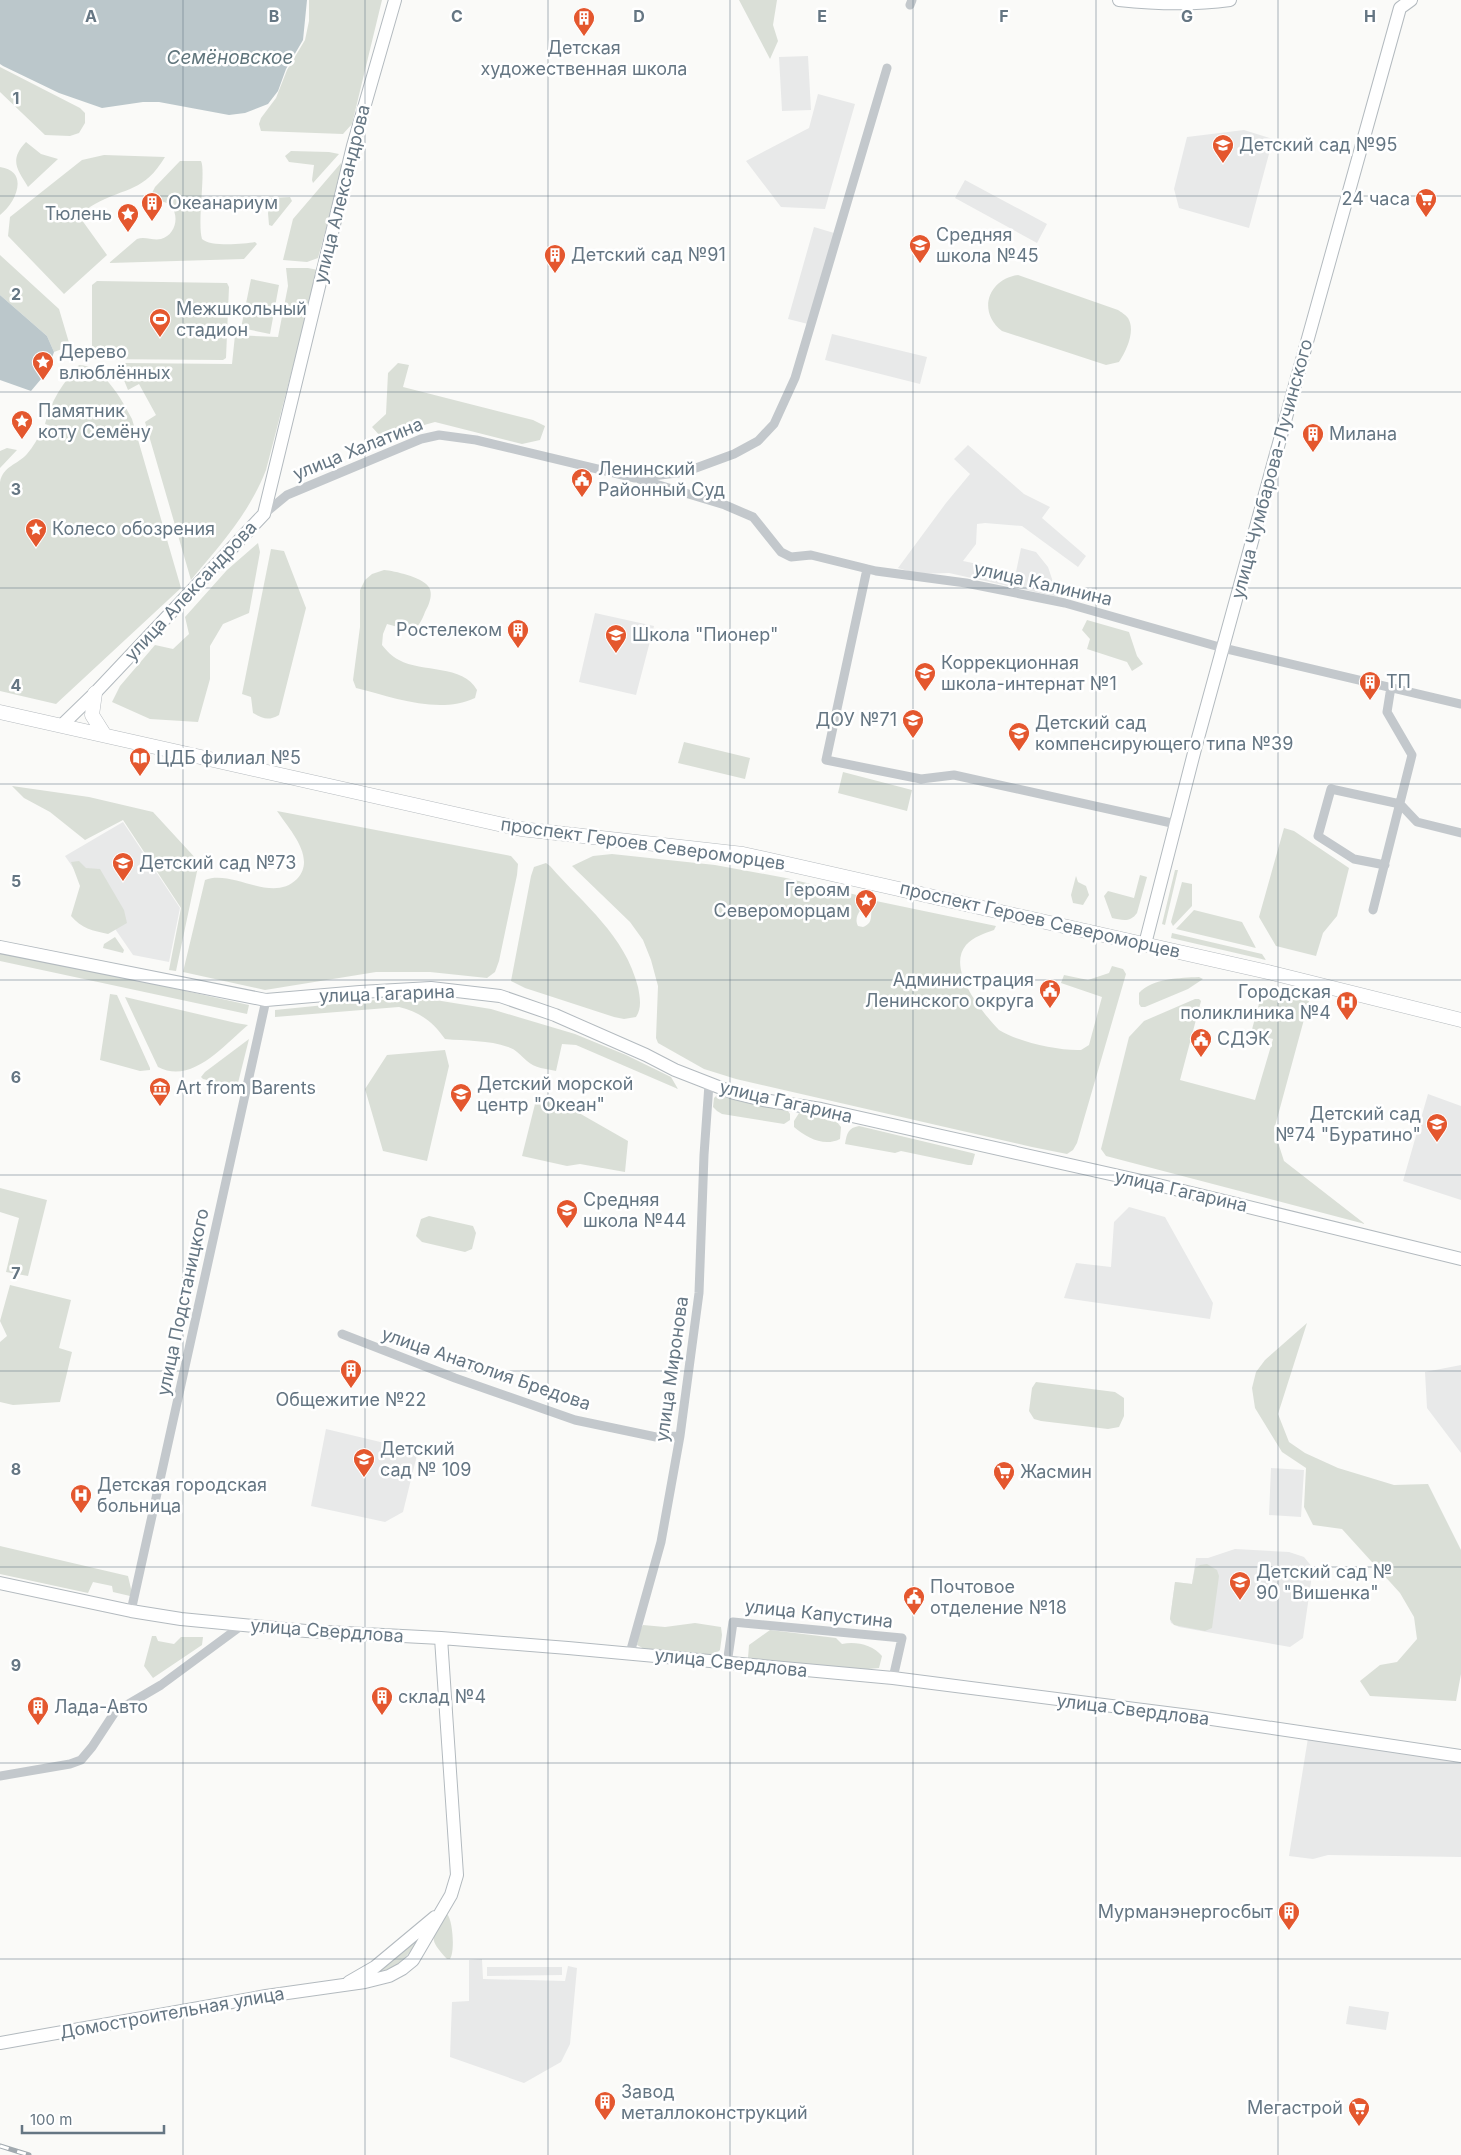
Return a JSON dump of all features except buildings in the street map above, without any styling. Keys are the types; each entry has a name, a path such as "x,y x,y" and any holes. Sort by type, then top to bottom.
{"main road":[{"path":"95,693 92,715 104,734"},
{"name":"проспект Героев Североморцев","path":"0,712 521,829 743,854 1332,987 1461,1020"}],"street":[{"name":"улица Александрова","path":"62,725 95,693 264,514 353,146 395,0"},
{"path":"1119,0 1164,3 1230,0"},
{"name":"улица Чумбарова-Лучинского","path":"1145,944 1223,648 1343,208 1402,3"},
{"name":"улица Халатина","path":"264,514 287,495 421,439 439,435 476,440 636,478 685,472 734,454 758,440 774,424 789,394 801,360 887,68"},
{"name":"улица Калинина","path":"636,478 725,505 753,517 781,552 790,557 811,555 867,569 966,583 1064,603 1223,648 1461,704"},
{"path":"867,569 826,760 921,779 954,775 1176,824"},
{"path":"1373,910 1412,755 1387,712 1391,687"},
{"path":"1385,865 1354,859 1318,836 1331,789 1400,804 1417,822 1461,833"},
{"name":"улица Гагарина","path":"0,947 266,1000 431,988 500,996 555,1014 709,1084 763,1100 821,1109 1146,1182 1461,1259"},
{"name":"улица Подстаницкого","path":"131,1611 266,1000"},
{"name":"улица Миронова","path":"630,1653 661,1542 680,1436 699,1293 704,1154 709,1084"},
{"name":"улица Анатолия Бредова","path":"342,1334 455,1378 575,1420 656,1437 680,1436"},
{"name":"улица Свердлова","path":"0,1583 131,1611 181,1619 241,1626 442,1638 630,1653 727,1664 893,1678 1198,1718 1461,1756"},
{"name":"улица Капустина","path":"727,1664 733,1622 902,1638 893,1678"},
{"path":"0,1776 70,1764 81,1760 115,1712 161,1685 241,1626"},
{"name":"Домостроительная улица","path":"0,2043 256,1998 380,1979 402,1970 413,1960 450,1895 457,1875 442,1638"},
{"path":"1439,1752 1461,1746"},
{"name":"Домостроительная улица","path":"345,1984 375,1966 441,1912"}],"shaded area":[{"path":"309,0 382,0 352,124 343,134 261,131 259,124 261,118 276,98 287,70 305,40 309,21"},
{"path":"739,0 777,0 773,25 778,41 770,59"},
{"path":"808,56 811,110 782,111 779,57"},
{"path":"0,67 80,108 85,113 85,123 79,133 70,136 45,135 0,92"},
{"path":"818,94 855,104 825,209 781,207 746,161 809,128"},
{"name":"Детский сад №95","path":"1244,130 1273,139 1249,228 1179,208 1174,189 1187,137"},
{"path":"26,142 41,154 58,159 28,187 16,164 18,154"},
{"path":"291,151 339,154 313,183 314,165 289,162 285,156"},
{"path":"104,155 165,157 150,177 142,183 95,204 79,216 107,255 64,294 8,236 10,217 82,160"},
{"path":"180,161 201,161 203,175 200,221 202,239 206,242 219,244 255,242 257,244 244,259 109,263 137,239 161,239 173,230 175,225 174,210 165,202 152,200 151,195 155,187"},
{"path":"341,163 342,170 318,258 307,262 283,260 293,219"},
{"path":"0,167 15,174 17,188 11,203 0,215"},
{"path":"965,180 1047,224 1037,243 955,198"},
{"path":"290,197 292,201 272,226 269,225 268,213 271,198"},
{"path":"814,227 834,233 808,324 788,319"},
{"path":"0,255 59,309 70,346 54,352 47,336 0,295"},
{"path":"286,268 318,270 266,470 242,515 191,580 145,422 156,415 139,384 128,390 119,368 125,363 232,364 235,335 278,337 288,286"},
{"path":"1018,275 1118,310 1126,316 1130,323 1131,335 1119,362 1106,365 1002,331 994,323 990,315 989,297 999,283"},
{"path":"251,279 279,285 270,334 241,328"},
{"name":"Межшкольный стадион","path":"97,281 227,283 229,287 226,358 223,360 92,359 92,285"},
{"path":"832,334 927,357 920,384 825,360"},
{"path":"398,363 409,365 403,387 533,420 545,426 540,440 522,444 435,422 381,437 372,427 386,414 388,373"},
{"path":"79,365 88,367 104,377 132,419 181,588 56,704 0,691 0,482 4,472 23,458 42,430 54,427 45,424 50,408 63,385"},
{"path":"968,445 1024,494 1050,507 1042,518 1086,556 1078,567 1022,526 985,523 977,524 976,544 963,561 1016,572 1021,548 1036,552 1048,567 1058,597 949,573 918,574 898,568 970,474 954,459"},
{"path":"7,448 17,450 0,468 0,451"},
{"path":"258,543 260,552 249,613 223,624 210,646 210,679 198,722 150,719 112,702 120,686 155,645 173,649 189,634 185,617 227,570"},
{"path":"271,549 284,551 306,608 279,715 269,719 253,713 251,697 242,694"},
{"path":"384,570 401,573 420,580 428,586 431,595 428,606 417,627 412,631 387,624 383,634 382,645 394,657 408,664 462,676 471,682 477,690 475,698 461,703 431,705 400,700 356,688 353,680 360,627 360,590 365,580 372,574"},
{"name":"Школа \"Пионер\"","path":"595,613 654,626 636,695 579,682"},
{"path":"1087,620 1129,632 1137,656 1143,664 1132,671 1127,662 1087,649 1090,639 1082,630"},
{"path":"684,742 750,758 745,779 678,763"},
{"path":"843,772 912,790 907,811 838,793"},
{"path":"12,786 89,797 153,812 199,862 176,971 169,970 181,908 123,820 85,840 50,812 24,798"},
{"path":"277,811 511,856 518,864 517,875 495,972 487,978 430,972 376,972 265,990 183,972 205,880 216,878 228,879 276,888 287,886 297,879 302,871 303,853 294,835"},
{"name":"Детский сад №73","path":"123,822 180,908 169,962 133,955 65,856"},
{"path":"1284,828 1294,831 1349,868 1337,916 1323,933 1316,956 1276,946 1259,917"},
{"path":"612,854 715,865 786,878 861,896 865,901 857,916 857,922 858,926 863,927 870,921 872,905 876,901 996,926 994,930 983,934 966,945 961,955 960,966 963,978 976,1002 999,1030 1039,1045 1081,1050 1089,1045 1102,997 1061,983 1064,975 1088,980 1109,973 1112,966 1123,969 1126,974 1077,1143 1073,1150 1067,1154 1032,1147 736,1079 704,1069 658,1043 656,1038 658,986 643,940 630,922 572,866 593,856"},
{"path":"79,861 86,868 100,869 124,910 127,923 108,934 88,928 71,916 80,886 71,862"},
{"path":"546,863 602,922 624,952 638,987 640,1006 636,1017 624,1019 614,1017 525,988 511,981 531,876 534,867"},
{"path":"1175,870 1178,870 1165,925 1162,924"},
{"path":"1140,875 1147,877 1137,913 1129,920 1112,918 1104,896 1108,891 1134,898"},
{"path":"1076,876 1078,882 1086,886 1089,895 1083,905 1073,903 1071,895"},
{"path":"1182,882 1192,884 1192,906 1173,926 1171,922"},
{"path":"1194,910 1242,922 1256,948 1176,929"},
{"path":"1172,933 1262,954 1266,960 1171,938"},
{"path":"115,937 124,950 123,953 103,948 104,944"},
{"path":"0,950 249,1005 247,1014 0,961"},
{"path":"1199,977 1203,979 1188,989 1145,1007 1141,1007 1139,1004 1139,993 1152,984 1167,980"},
{"path":"1263,989 1309,1001 1274,1130 1284,1161 1365,1224 1106,1156 1101,1149 1129,1037 1144,1021 1195,999 1201,1001 1180,1080 1255,1100 1273,1039 1251,1033"},
{"path":"110,994 117,995 150,1070 140,1071 100,1060"},
{"path":"125,997 248,1025 207,1060 183,1071 171,1071 158,1067"},
{"path":"429,999 491,1009 575,1034 626,1055 671,1077 678,1089 576,1045 562,1044 556,1071 541,1068 533,1065 508,1047 485,1042 445,1039 425,1019 399,1007 275,1017 275,1010 375,1000"},
{"path":"249,1039 237,1087 201,1077 205,1072"},
{"path":"445,1050 449,1066 427,1161 383,1151 365,1089 387,1055"},
{"name":"Детский сад №74 \"Буратино\"","path":"1428,1094 1461,1106 1461,1200 1403,1181"},
{"path":"717,1095 788,1111 790,1120 784,1124 722,1114 713,1107 714,1098"},
{"path":"536,1100 565,1105 628,1141 625,1172 580,1164 567,1166 522,1156"},
{"path":"799,1113 837,1122 841,1127 840,1139 822,1142 804,1135 794,1127 794,1121"},
{"path":"859,1126 975,1154 972,1165 901,1151 895,1153 845,1144 846,1137 852,1128"},
{"path":"0,1188 47,1200 28,1276 6,1272 19,1218 0,1212"},
{"path":"1129,1207 1165,1217 1213,1303 1210,1319 1064,1298 1076,1263 1111,1267 1114,1222"},
{"path":"429,1216 473,1226 476,1233 472,1249 465,1252 422,1242 416,1236 421,1219"},
{"path":"10,1285 71,1300 59,1348 72,1352 60,1402 13,1405 0,1402 0,1342 7,1336 0,1321"},
{"path":"1307,1323 1278,1414 1289,1442 1305,1453 1338,1468 1394,1485 1428,1484 1461,1550 1461,1674 1456,1701 1370,1696 1360,1681 1380,1665 1397,1662 1417,1639 1414,1617 1400,1593 1342,1529 1313,1525 1304,1507 1306,1468 1282,1452 1255,1408 1252,1388 1256,1372 1265,1360"},
{"path":"1461,1365 1461,1453 1427,1408 1425,1372"},
{"path":"1036,1382 1115,1392 1124,1398 1124,1416 1119,1427 1108,1429 1034,1419 1029,1411 1032,1388"},
{"name":"Детский сад № 109","path":"326,1429 418,1451 403,1512 385,1522 311,1506"},
{"path":"1271,1468 1304,1470 1301,1517 1269,1515"},
{"path":"0,1546 128,1576 132,1593 130,1596 113,1592 112,1586 93,1582 88,1593 0,1574"},
{"name":"Детский сад № 90 \"Вишенка\"","path":"1235,1549 1289,1552 1304,1557 1313,1568 1303,1638 1290,1647 1179,1627 1171,1623 1175,1582 1192,1584 1196,1558 1208,1558"},
{"path":"1207,1564 1217,1570 1219,1576 1212,1628 1205,1631 1174,1625 1170,1619 1175,1582 1192,1584 1195,1568"},
{"path":"695,1623 721,1627 720,1650 712,1657 648,1651 637,1645 639,1632 643,1625 665,1627"},
{"path":"770,1630 836,1638 842,1644 864,1645 874,1649 882,1656 879,1668 858,1670 750,1661 748,1658 749,1645"},
{"path":"152,1636 156,1636 158,1641 174,1644 181,1637 203,1637 202,1645 153,1678 144,1666"},
{"path":"1308,1738 1429,1755 1461,1763 1461,1857 1328,1855 1313,1859 1289,1856"},
{"path":"447,1914 453,1936 450,1959 447,1959 441,1952 433,1937"},
{"path":"1165,1914 1165,1919 1121,1920 1121,1915"},
{"path":"417,1940 401,1962 376,1973"},
{"path":"482,1959 483,1979 565,1981 568,1966 577,1968 570,2044 561,2062 524,2083 450,2057 452,2002 469,2001 469,1960"},
{"path":"487,1967 562,1967 562,1975 487,1976"},
{"path":"1349,2006 1389,2012 1386,2030 1346,2024"}],"water":[{"name":"Семёновское","path":"0,0 307,0 303,40 286,69 278,91 268,104 245,113 229,115 159,102 143,102 102,108 59,93 3,66 0,64"},
{"path":"0,295 47,336 54,352 47,372 31,391 0,380"}],"railway":[{"path":"0,2146 29,2155"}],"place":[{"name":"Детская художественная школа","path":"584,37"},
{"name":"Детский сад №95","path":"1223,164"},
{"name":"24 часа","path":"1426,218"},
{"name":"Океанариум","path":"152,222"},
{"name":"Тюлень","path":"128,233"},
{"name":"Средняя школа №45","path":"920,264"},
{"name":"Детский сад №91","path":"555,274"},
{"name":"Межшкольный стадион","path":"160,338"},
{"name":"Дерево влюблённых","path":"43,381"},
{"name":"Памятник коту Семёну","path":"22,440"},
{"name":"Милана","path":"1313,453"},
{"name":"Ленинский Районный Суд","path":"582,498"},
{"name":"Колесо обозрения","path":"36,548"},
{"name":"Ростелеком","path":"518,649"},
{"name":"Школа \"Пионер\"","path":"616,654"},
{"name":"Коррекционная школа-интернат №1","path":"925,692"},
{"name":"ТП","path":"1370,701"},
{"name":"ДОУ №71","path":"913,739"},
{"name":"Детский сад компенсирующего типа №39","path":"1019,752"},
{"name":"ЦДБ филиал №5","path":"140,777"},
{"name":"Детский сад №73","path":"123,882"},
{"name":"Героям Cевероморцам","path":"866,919"},
{"name":"Администрация Ленинского округа","path":"1050,1009"},
{"name":"Городская поликлиника №4","path":"1347,1021"},
{"name":"СДЭК","path":"1201,1058"},
{"name":"Art from Barents","path":"160,1107"},
{"name":"Детский морской центр \"Океан\"","path":"461,1113"},
{"name":"Детский сад №74 \"Буратино\"","path":"1437,1143"},
{"name":"Средняя школа №44","path":"567,1229"},
{"name":"Общежитие №22","path":"351,1389"},
{"name":"Детский сад № 109","path":"364,1478"},
{"name":"Жасмин","path":"1004,1491"},
{"name":"Детская городская больница","path":"81,1514"},
{"name":"Детский сад № 90 \"Вишенка\"","path":"1240,1601"},
{"name":"Почтовое отделение №18","path":"914,1616"},
{"name":"склад №4","path":"382,1716"},
{"name":"Лада-Авто","path":"38,1726"},
{"name":"Мурманэнергосбыт","path":"1289,1931"},
{"name":"Завод металлоконструкций","path":"605,2121"},
{"name":"Мегастрой","path":"1359,2127"}]}
